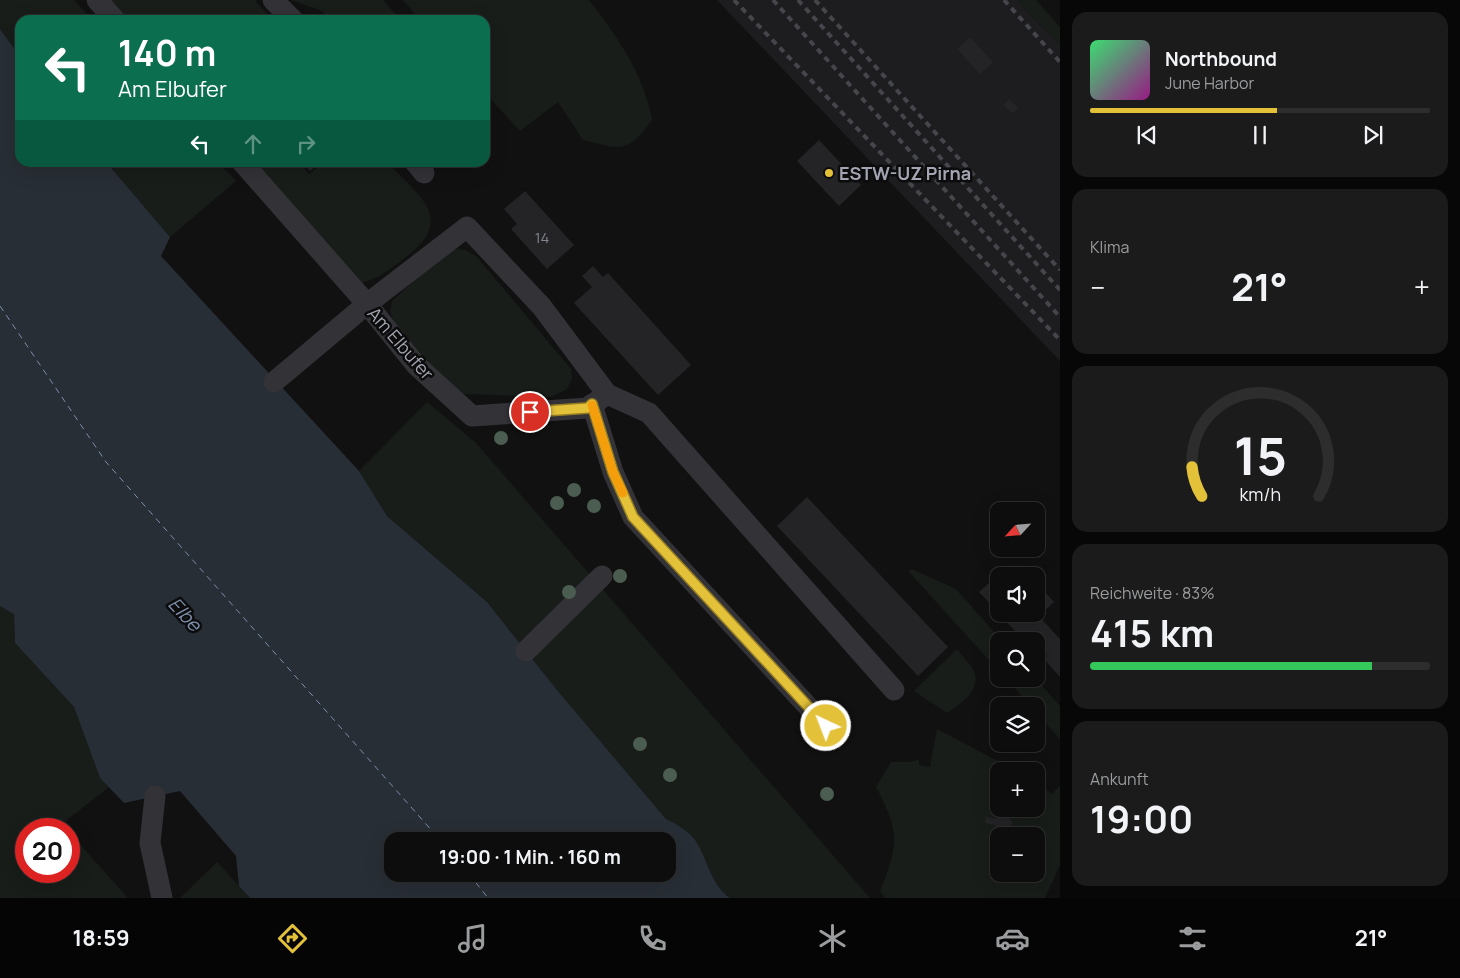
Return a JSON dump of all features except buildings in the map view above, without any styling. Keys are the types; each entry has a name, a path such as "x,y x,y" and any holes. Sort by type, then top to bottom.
{"lane":[{"path":"97,0 110,15"},
{"path":"273,0 288,15"},
{"name":"Am Elbufer","path":"246,167 367,304 416,365 472,416 588,408 600,399"},
{"path":"274,382 367,304 467,226 542,307 600,399 613,472 633,517 826,726"},
{"path":"600,399 649,413 894,690"},
{"path":"526,651 602,576"},
{"path":"155,796 150,843 162,898"}],"shaded area":[{"path":"0,0 74,0 88,15 15,15 15,49 0,29"},
{"path":"108,0 255,0 268,15 120,15"},
{"path":"291,0 383,0 396,15 326,15 322,11"},
{"path":"403,0 589,0 610,27 636,71 643,87 652,120 636,139 629,144 615,147 606,146 583,140 558,102 520,131 490,98 490,15 416,15"},
{"path":"717,0 1017,0 1060,46 1060,361"},
{"path":"1017,0 1036,0 1060,27 1060,46"},
{"path":"110,167 223,167 236,181 170,237"},
{"path":"254,167 303,167 309,174 318,167 392,167 411,186 428,208 431,219 429,230 422,243 396,265 380,275 361,283"},
{"path":"456,249 466,250 477,257 571,369 572,379 567,389 551,397 463,394 451,389 396,328 390,312 392,301 447,251"},
{"path":"427,402 476,443 870,898 730,898 718,886 692,837 682,828 666,819 557,690 487,602 387,516 359,471"},
{"path":"912,569 956,589 994,632 990,632 990,661 908,571"},
{"path":"0,606 14,613 15,643 74,707 100,778 109,787 70,818 15,818 15,883 80,883 80,844 128,898 0,898"},
{"path":"957,649 973,669 976,679 975,685 968,696 947,713 914,691"},
{"path":"1013,687 1043,687 1060,706 1060,739 1045,723 1045,697 1023,697"},
{"path":"937,729 1000,762 990,762 990,817 1045,817 1045,789 1052,794 1060,786 1060,865 1045,898 885,898 880,891 891,861 894,838 893,827 876,787 891,762 911,762 919,759 919,765 930,767"},
{"path":"217,862 250,898 180,898"}],"water":[{"name":"Elbe","path":"0,29 15,49 15,167 110,167 170,237 161,256 359,471 387,516 487,602 557,690 666,819 689,833 695,840 718,886 730,898 250,898 239,886 236,856 180,791 124,803 100,778 74,707 15,643 14,614 0,606"}],"ferry route":[{"path":"0,306 106,462 433,832"},
{"path":"475,882 488,898"}],"railway":[{"path":"734,0 1060,340"},
{"path":"773,0 1060,317"},
{"path":"798,0 1060,290"},
{"path":"815,0 1060,270"},
{"path":"1004,0 1060,62"}],"slow traffic":[{"path":"592,405 613,472 623,493"}],"place":[{"name":"ESTW-UZ Pirna","path":"829,173"}],"route":[{"path":"530,412 588,408 592,404 613,472 633,517 826,726"}]}
